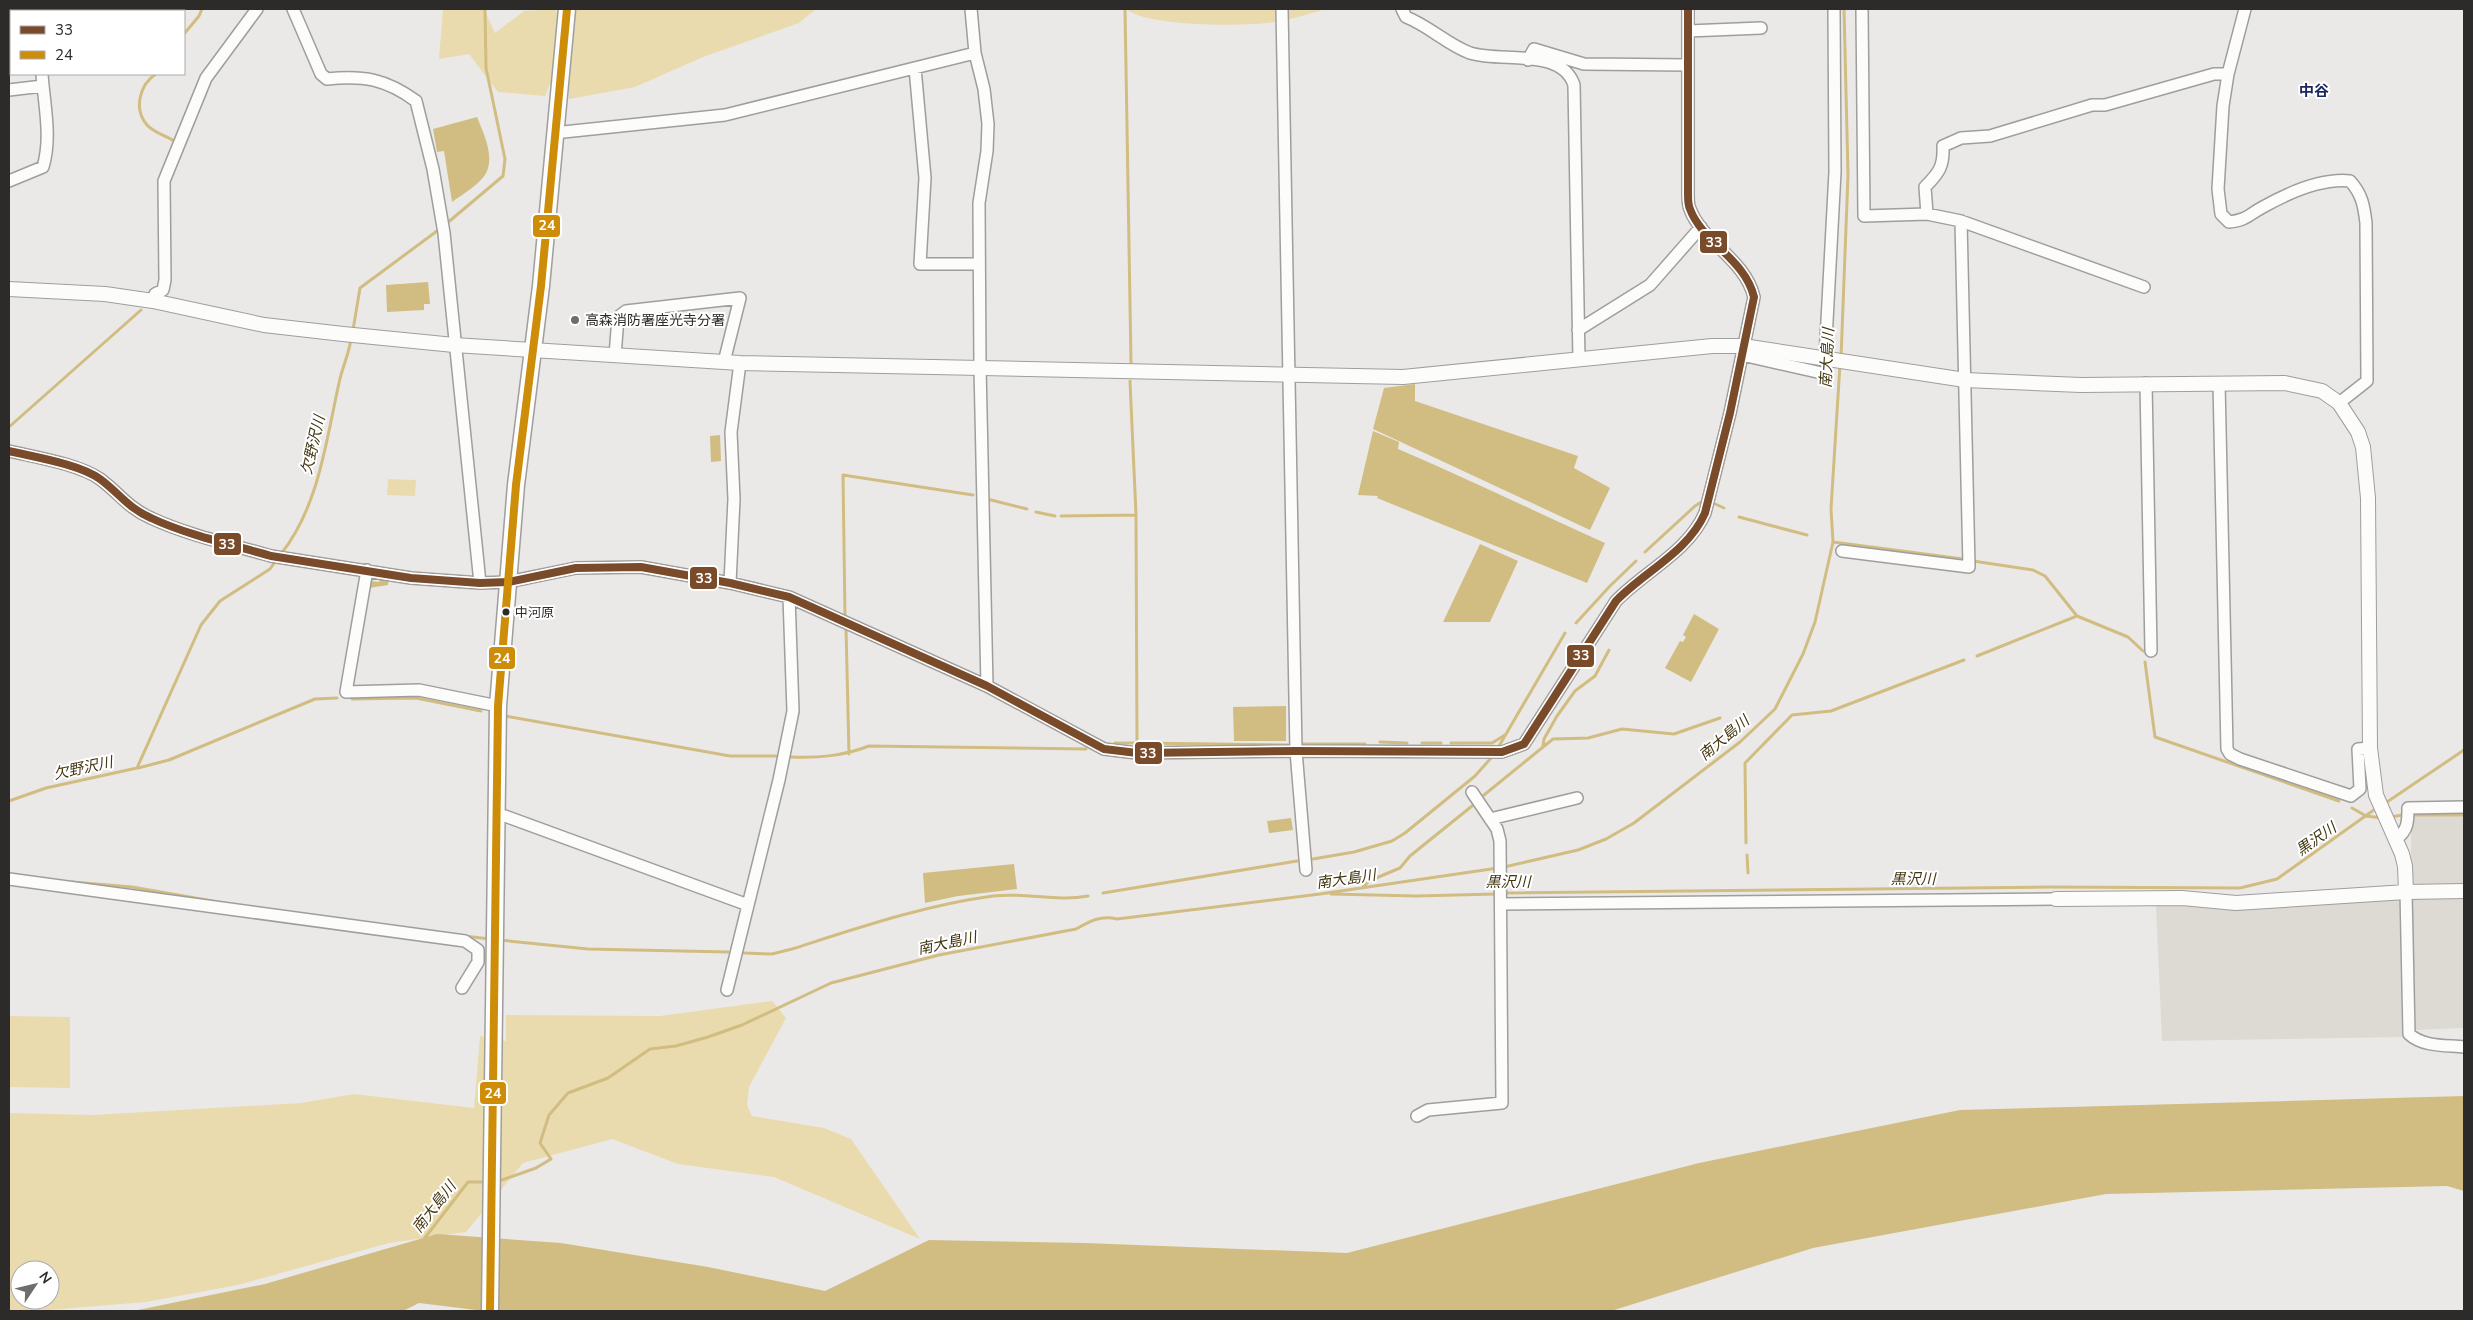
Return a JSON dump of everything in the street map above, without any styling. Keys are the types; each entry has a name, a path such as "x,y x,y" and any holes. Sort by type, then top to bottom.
{"main road":[{"path":"490,1311 498,706 516,485 534,349 567,9"}],"street":[{"path":"153,301 155,294 163,290 165,280 164,181 206,78 257,9"},
{"path":"293,9 321,74 327,79 369,78 400,90 416,101 433,169 443,229 480,583"},
{"path":"971,9 975,53 984,89 988,124 987,152 979,202 980,367 987,686"},
{"path":"1282,9 1296,750 1306,870"},
{"path":"1402,9 1406,17 1423,23 1471,53 1561,66 1571,74 1574,85 1579,360"},
{"path":"9,451 68,466 99,478 132,509 152,519 253,553 411,578 480,583 508,582 576,568 640,568 730,583 789,597 987,686 1104,749 1131,753 1296,750 1502,752 1524,744 1616,601 1631,586 1688,540 1700,525 1705,513 1730,413 1754,297 1751,284 1701,227 1690,209 1688,194 1688,9"},
{"path":"1827,358 1835,172 1834,9"},
{"path":"1862,9 1864,216 1927,214 1961,221 2144,287"},
{"path":"2245,9 2228,74 2223,106 2218,189 2221,214 2229,222 2244,220 2258,209 2288,193 2339,180 2350,181 2359,190 2364,203 2367,381 2339,403"},
{"path":"1688,31 1761,28"},
{"path":"1528,60 1534,49 1584,64 1688,65"},
{"path":"554,133 725,114 975,53"},
{"path":"915,68 924,178 920,264 979,264"},
{"path":"1927,214 1925,187 1940,173 1944,162 1943,146 1960,138 1990,136 2092,105 2105,105 2214,74 2228,74"},
{"path":"9,181 43,167 47,138 42,75"},
{"path":"9,90 43,86"},
{"path":"1842,551 1969,567 1961,221"},
{"path":"1578,330 1650,285 1701,227"},
{"path":"9,289 105,294 153,301 264,325 359,336 454,345 740,363 1403,377 1712,346 1742,351 1827,358 1965,380 2074,385 2276,382 2303,385 2322,391 2339,403 2358,432 2363,447 2368,498 2370,748 2376,795 2396,839 2405,866 2409,1034 2415,1040 2464,1047"},
{"path":"615,356 618,318 626,311 740,298 724,362"},
{"path":"1742,351 1826,374"},
{"path":"730,583 734,499 731,432 740,363"},
{"path":"2146,383 2150,651"},
{"path":"2219,383 2227,749 2230,754 2240,759 2351,796 2360,789 2358,749 2370,748"},
{"path":"367,570 346,692 418,690 498,706"},
{"path":"727,990 779,780 793,711 789,597"},
{"path":"1417,1116 1428,1110 1502,1103 1502,886 1500,841 1497,829 1472,792"},
{"path":"1490,819 1577,798"},
{"path":"2396,839 2404,833 2408,824 2408,808 2464,807"},
{"path":"505,816 748,905"},
{"path":"9,879 465,941 478,950 478,962 462,988"},
{"path":"1501,901 2182,898 2236,903 2406,892 2464,891"}],"shaded area":[{"path":"443,9 484,9 495,33 524,11 555,9 559,14 551,81 545,96 498,92 469,54 439,59"},
{"path":"575,9 816,9 799,23 703,57 635,87 569,99 568,79"},
{"path":"1126,9 1323,9 1274,22 1216,25 1154,19 1137,15"},
{"path":"477,117 485,136 488,150 489,164 487,171 477,184 452,202 444,151 437,152 433,129"},
{"path":"428,282 430,304 424,304 424,310 387,312 386,285"},
{"path":"1415,384 1415,401 1578,456 1574,468 1610,488 1590,530 1373,429 1384,388"},
{"path":"1373,431 1399,442 1398,449 1605,543 1587,583 1377,498 1378,496 1358,495"},
{"path":"720,435 721,461 711,462 710,436"},
{"path":"388,479 416,480 415,496 387,495"},
{"path":"1480,544 1518,561 1490,622 1443,622"},
{"path":"381,576 389,577 388,585 369,588 371,581 379,582"},
{"path":"1694,614 1719,629 1691,682 1665,668 1680,641 1683,642 1686,637 1683,635"},
{"path":"1286,706 1286,741 1234,741 1233,707"},
{"path":"2411,801 2464,801 2464,886 2411,887"},
{"path":"1291,818 1293,830 1269,833 1267,821"},
{"path":"1014,864 1017,889 958,896 925,903 923,873"},
{"path":"2464,897 2464,1028 2416,1030 2412,898"},
{"path":"2399,898 2402,1037 2162,1041 2156,905"},
{"path":"772,1001 786,1018 749,1087 747,1105 752,1116 824,1128 851,1139 920,1239 774,1177 678,1164 612,1139 523,1163 466,1232 389,1243 238,1285 146,1302 60,1309 60,1260 10,1260 10,1310 48,1310 9,1311 9,1113 93,1115 301,1103 354,1094 474,1108 480,1036 506,1041 506,1015 660,1016"},
{"path":"9,1016 70,1017 70,1088 9,1087"},
{"path":"2464,1096 2464,1191 2447,1186 2106,1194 1813,1248 1611,1311 484,1311 419,1303 403,1311 133,1311 265,1284 437,1234 561,1243 708,1267 825,1291 929,1240 1085,1243 1347,1253 1699,1163 1960,1110"}],"waterway":[{"path":"185,33 199,16 202,9"},
{"name":"欠野沢川","path":"446,224 503,176 505,159 486,68 485,9"},
{"path":"1125,9 1131,363"},
{"name":"南大島川","path":"1841,358 1848,175 1844,9"},
{"path":"154,75 150,78 142,90 139,104 140,112 147,125 174,141"},
{"name":"欠野沢川","path":"353,330 360,288 441,228"},
{"path":"9,427 141,310"},
{"name":"欠野沢川","path":"281,554 294,535 313,494 325,450 340,377 351,339"},
{"name":"南大島川","path":"1504,867 1578,850 1606,839 1634,823 1740,742 1775,709 1803,654 1815,622 1833,542 1831,509 1840,364"},
{"path":"1115,743 1137,743 1136,515 1130,381"},
{"path":"845,618 843,475 973,495"},
{"path":"987,499 1027,509"},
{"path":"1645,552 1695,506 1703,501"},
{"path":"1713,503 1724,508"},
{"path":"1036,512 1055,516"},
{"path":"1061,516 1136,515"},
{"path":"1739,517 1807,535"},
{"path":"1833,542 1963,559"},
{"name":"欠野沢川","path":"9,801 46,788 137,768 201,625 220,601 270,569 277,559"},
{"path":"1576,623 1636,561"},
{"path":"1973,561 2033,570 2045,576 2077,616 2128,637 2143,651"},
{"path":"1977,656 2077,616"},
{"path":"846,628 849,754"},
{"path":"1499,746 1565,633"},
{"path":"1543,746 1544,739 1557,716 1575,691 1595,676 1609,650"},
{"path":"1746,843 1745,763 1792,715 1831,711 1964,660"},
{"path":"2145,662 2155,737 2339,801"},
{"path":"138,768 169,760 315,699 337,698"},
{"path":"352,699 416,698 481,711"},
{"path":"505,716 730,756 776,756"},
{"path":"1484,795 1553,739 1588,738 1622,729 1674,734 1720,718"},
{"path":"1451,743 1492,743 1505,735"},
{"path":"1380,742 1407,743"},
{"path":"1137,743 1288,745"},
{"path":"1422,743 1441,743"},
{"path":"1300,744 1365,744"},
{"path":"791,757 831,756 869,746 1086,749"},
{"name":"黒沢川","path":"2384,804 2464,750"},
{"path":"1313,859 1354,852 1392,841 1405,833 1475,776 1491,758"},
{"path":"1362,888 1369,881 1400,868 1410,856 1472,806"},
{"name":"黒沢川","path":"1504,893 2050,887 2240,888 2277,879 2378,807"},
{"name":"黒沢川","path":"2352,808 2366,816 2382,818"},
{"path":"2391,817 2402,815"},
{"path":"2413,815 2464,815"},
{"path":"1747,855 1748,873"},
{"path":"1103,893 1297,861"},
{"name":"南大島川","path":"496,1182 536,1168 551,1159 540,1143 549,1115 568,1093 608,1078 650,1049 676,1046 742,1025 831,983 939,955 1076,929 1101,918 1117,919 1320,894 1498,868"},
{"path":"72,882 132,887 224,903"},
{"name":"黒沢川","path":"1331,894 1416,896 1497,894"},
{"path":"744,953 772,954 892,918 968,900 1005,895 1064,898 1088,896"},
{"path":"464,936 490,939"},
{"path":"499,940 588,949 728,952"},
{"name":"南大島川","path":"424,1239 468,1182 487,1182"}],"transit line":[{"name":"24","path":"490,1311 498,706 516,485 541,286 567,9"},
{"name":"33","path":"9,451 56,462 91,474 107,484 136,510 165,524 195,535 271,556 411,578 480,583 508,582 576,568 641,567 730,583 789,597 987,686 1104,749 1137,753 1296,751 1502,752 1524,744 1616,601 1677,550 1688,539 1705,513 1730,413 1754,297 1742,272 1704,231 1696,221 1689,206 1688,9"}],"place":[{"name":"高森消防署座光寺分署","path":"575,320"},
{"name":"中河原","path":"506,612"}],"district":[{"name":"中谷","path":"2314,91"}]}
